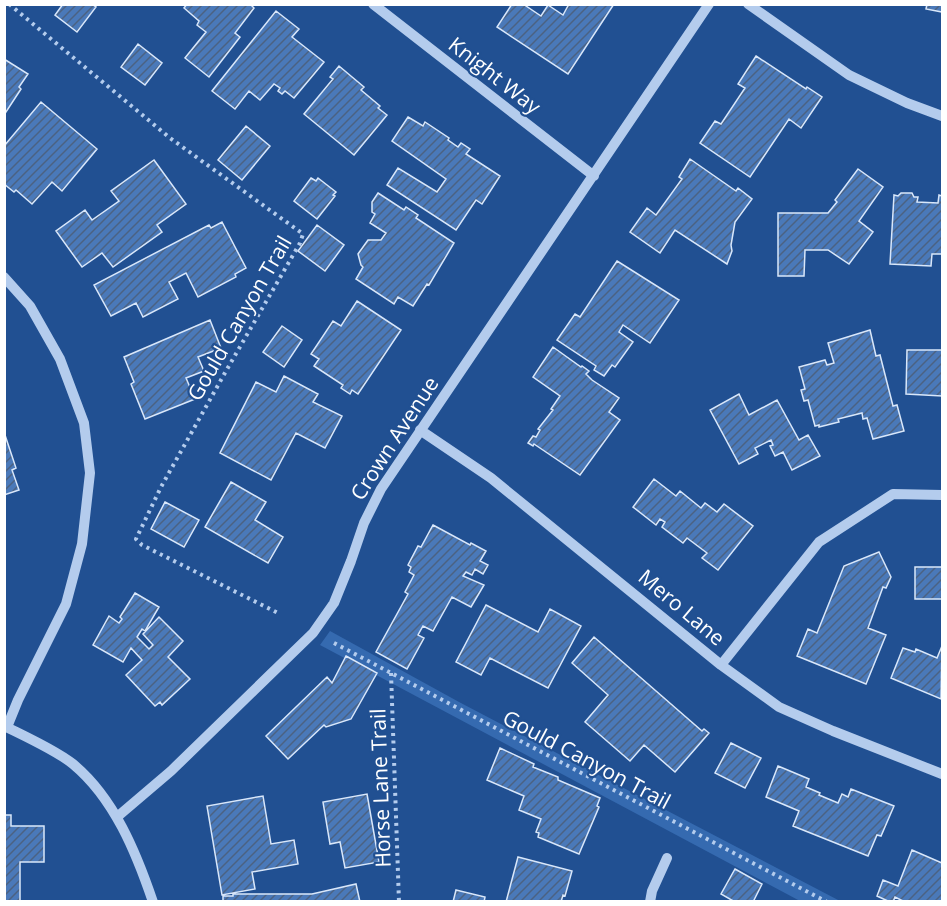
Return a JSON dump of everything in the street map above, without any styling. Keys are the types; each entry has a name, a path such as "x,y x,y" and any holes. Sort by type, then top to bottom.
{"street":[{"name":"Knight Way","path":"373,4 594,176"},
{"name":"Crown Avenue","path":"117,817 171,771 314,633 334,603 364,523 381,489 709,4"},
{"path":"748,4 849,75 907,104 942,116"},
{"path":"4,277 30,306 60,359 84,423 90,473 82,544 66,604 6,727 72,763 97,787 117,817 142,869 153,902"},
{"name":"Mero Lane","path":"420,430 491,478 722,665 779,707 942,774"},
{"path":"722,665 819,542 893,494 942,495"},
{"path":"650,902 652,891 667,858"}],"path":[{"name":"Gould Canyon Trail","path":"9,4 170,138 303,234 161,487 136,539 142,545 280,614"},
{"name":"Gould Canyon Trail","path":"334,642 827,902"},
{"name":"Horse Lane Trail","path":"391,673 399,902"}],"shaded area":[{"path":"330,631 459,702 840,901 800,901 320,645"}],"building":[{"path":"63,4 92,4 96,7 77,32 55,15"},
{"path":"187,4 250,4 254,8 235,33 240,37 209,77 185,58 206,32 197,25 199,21 184,8"},
{"path":"512,4 523,4 541,16 548,5 563,15 569,4 614,4 568,74 497,27"},
{"path":"927,4 942,4 942,12 926,9"},
{"path":"276,11 299,29 292,37 324,62 294,98 285,91 282,94 278,91 280,88 274,84 260,100 249,91 235,109 212,91"},
{"path":"138,44 162,63 145,85 121,67"},
{"path":"756,56 822,97 801,128 789,119 750,177 700,143 715,121 721,124 745,88 738,84"},
{"path":"4,59 28,74 4,115"},
{"path":"339,66 364,87 361,90 387,115 354,155 304,114 333,79 330,77"},
{"path":"41,102 97,149 62,191 52,182 32,204 16,190 14,192 4,184 4,146"},
{"path":"408,117 423,126 425,122 458,147 461,143 470,149 466,154 500,176 482,204 476,200 456,230 387,185 398,168 437,192 446,179 392,141"},
{"path":"246,126 270,146 242,180 218,160"},
{"path":"690,159 736,191 738,188 752,199 735,222 732,251 727,264 675,230 660,253 630,232 647,208 656,215 682,179 679,177"},
{"path":"154,160 186,204 157,225 162,232 113,267 102,253 82,267 56,231 85,210 92,220 119,201 111,191"},
{"path":"858,169 883,187 859,221 873,232 849,264 828,250 805,250 804,276 778,276 778,213 828,213"},
{"path":"311,178 316,181 318,178 336,192 317,219 294,201"},
{"path":"378,193 404,210 406,207 418,215 416,218 454,243 429,285 427,284 413,306 398,297 394,304 356,279 363,267 358,254 368,240 381,240 386,233 370,223 375,214 372,212 372,202"},
{"path":"901,193 912,193 914,197 918,197 917,202 938,203 939,195 942,196 942,254 932,254 931,266 890,264 894,195 898,196"},
{"path":"222,222 246,268 235,274 236,277 198,297 186,273 169,282 178,299 143,317 136,303 111,316 94,285 209,225 211,228"},
{"path":"317,225 344,245 325,271 298,251"},
{"path":"617,261 679,300 650,343 623,325 619,332 633,342 615,367 612,365 604,376 594,370 596,366 557,340 575,314 580,317"},
{"path":"357,301 401,330 358,394 352,390 350,394 341,388 343,385 314,366 319,359 311,354 333,321 341,326"},
{"path":"210,320 221,348 198,357 204,371 186,378 195,399 145,419 131,384 134,382 124,357"},
{"path":"282,326 302,340 284,367 263,352"},
{"path":"870,330 876,356 880,355 893,406 897,405 904,431 873,439 867,418 863,419 862,413 838,419 839,422 815,426 808,400 804,401 801,390 805,389 799,367 825,360 827,365 834,363 828,343"},
{"path":"553,347 589,371 586,374 592,380 619,398 609,412 620,420 580,475 534,444 533,446 528,443 533,436 536,437 540,430 538,429 553,410 551,409 560,396 533,377"},
{"path":"907,350 942,350 942,396 906,394"},
{"path":"284,376 318,394 313,402 342,416 325,448 296,433 271,480 220,453 256,382 276,392"},
{"path":"739,394 749,415 777,400 799,440 808,435 820,456 792,470 783,452 775,456 770,446 773,445 771,440 755,448 758,454 739,464 710,410"},
{"path":"5,435 16,468 12,470 19,490 4,495"},
{"path":"654,479 676,496 680,491 701,508 705,503 717,512 724,504 753,526 718,570 702,558 707,553 687,538 683,543 662,527 665,522 660,519 656,525 633,507"},
{"path":"231,482 266,502 255,520 283,537 268,563 205,527"},
{"path":"165,502 199,520 184,547 151,529"},
{"path":"433,525 486,551 480,561 488,565 483,574 475,569 472,575 466,572 463,576 484,585 471,607 452,597 433,631 423,626 418,635 424,638 407,669 376,652 408,594 405,592 414,575 409,572 411,567 408,565"},
{"path":"879,552 891,577 886,588 883,587 868,628 886,635 866,684 797,656 808,629 817,633 844,566"},
{"path":"915,567 942,567 942,599 915,599"},
{"path":"135,593 159,607 145,631 142,629 137,637 149,649 153,645 143,634 159,617 183,641 168,657 190,679 162,705 160,702 155,706 126,675 142,660 131,648 123,662 93,645 109,616 119,623 122,619 120,617"},
{"path":"486,605 538,632 550,609 581,626 548,688 490,658 481,675 456,662"},
{"path":"594,637 702,731 704,729 709,733 675,772 644,745 630,761 585,722 608,695 572,663"},
{"path":"942,646 941,699 891,678 903,648 915,652 916,649 937,658"},
{"path":"346,656 377,673 351,719 326,727 324,725 288,759 266,736 327,677 332,683"},
{"path":"731,743 761,758 745,788 715,773"},
{"path":"500,748 534,764 533,767 558,777 558,780 600,798 597,806 599,807 579,854 538,837 539,833 536,832 541,819 519,810 524,796 487,780"},
{"path":"778,766 809,779 806,787 838,803 842,794 848,797 851,789 894,806 881,836 877,835 868,856 793,826 799,811 766,797"},
{"path":"367,794 379,862 345,868 340,842 330,844 323,802"},
{"path":"263,796 271,844 294,840 298,864 252,872 255,889 222,895 207,806"},
{"path":"4,815 11,815 11,826 44,826 44,862 20,862 20,902 4,902"},
{"path":"912,850 942,863 942,902 905,902 895,897 893,902 890,902 877,896 883,880 898,886"},
{"path":"518,857 572,871 561,902 506,902"},
{"path":"735,869 762,884 753,902 735,902 721,894"},
{"path":"356,884 360,902 223,902 223,896 233,896 233,894 312,894"},
{"path":"456,890 485,897 484,902 453,902"}]}
